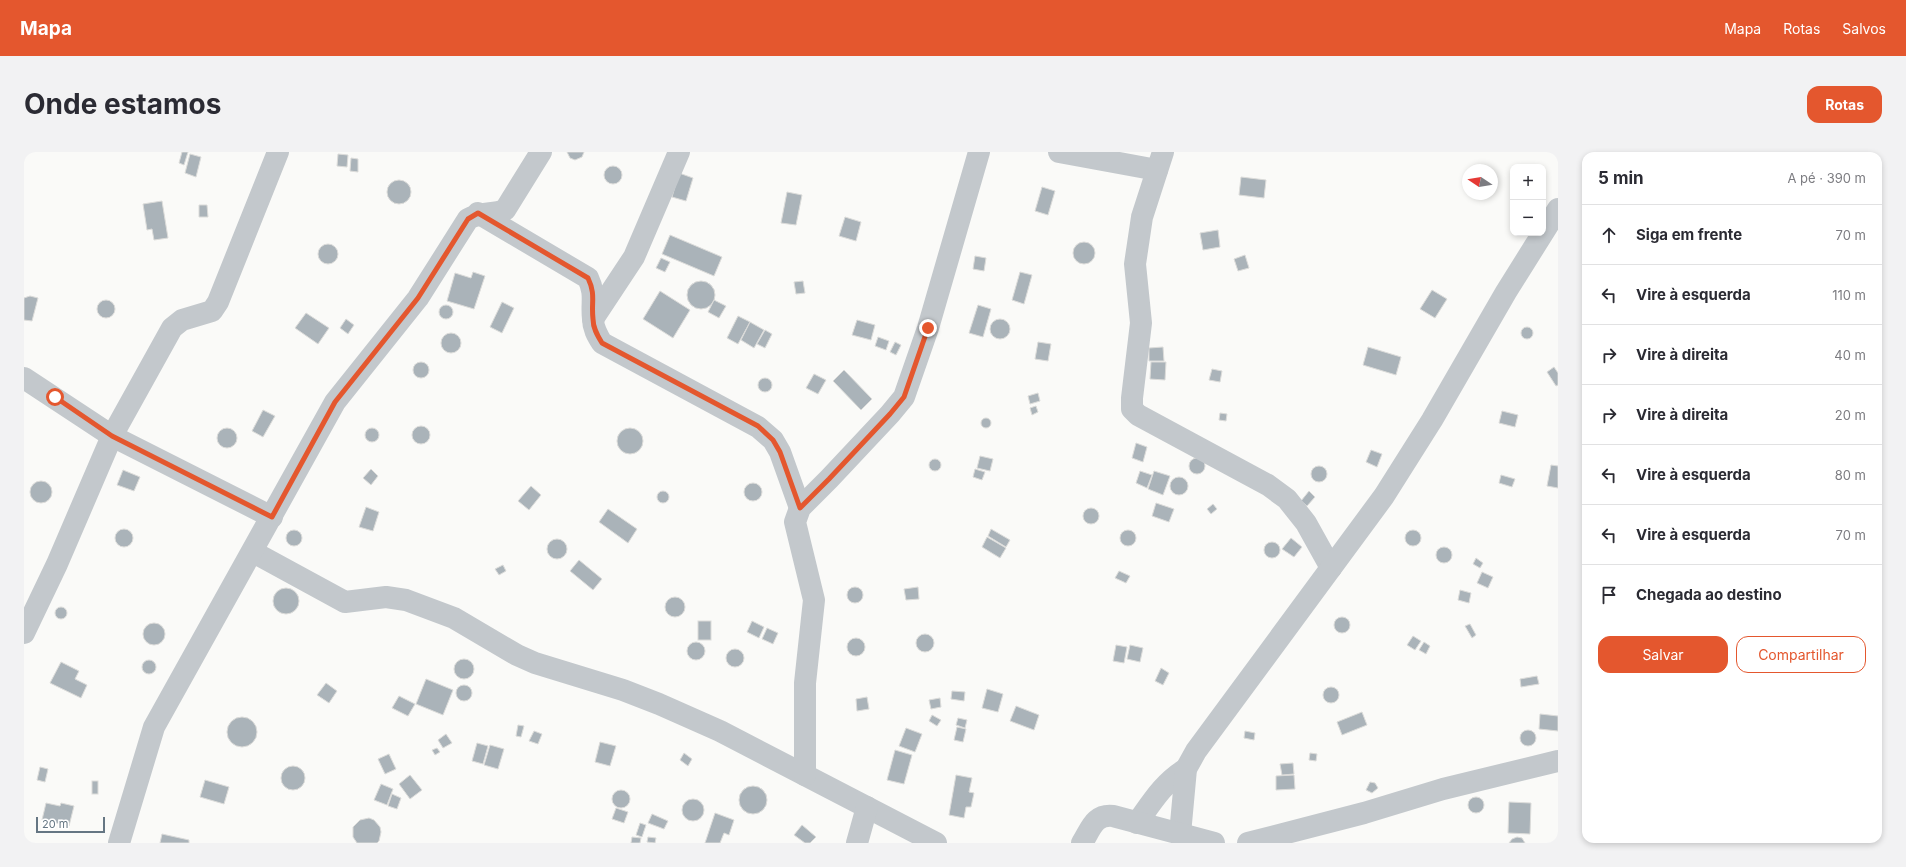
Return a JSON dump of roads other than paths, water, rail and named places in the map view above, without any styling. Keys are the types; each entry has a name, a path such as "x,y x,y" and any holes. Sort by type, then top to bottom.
{"street":[{"path":"24,633 57,564 112,436 172,328 182,320 212,310 218,302 278,152"},
{"path":"118,843 154,727 253,552 335,402 418,298 468,219 478,213 497,213 505,210 541,152"},
{"path":"593,319 634,257 679,152"},
{"path":"806,775 805,683 814,600 795,522 796,514 890,414 904,397 928,328 979,152"},
{"path":"1059,152 1160,161 1142,217 1135,264 1141,323 1132,409 1138,415 1268,485 1287,499 1306,523 1331,568"},
{"path":"1180,834 1186,769 1196,751 1384,496 1432,420 1506,292 1558,209"},
{"path":"478,213 588,278 593,287 593,319 595,330 602,343 758,426 773,440 780,452 800,508"},
{"path":"24,378 112,436 272,517"},
{"path":"253,552 345,602 386,597 400,599 454,618 523,658 623,690 659,704 720,731 936,843"},
{"path":"1248,843 1364,813 1443,788 1558,761"},
{"path":"1137,822 1162,788 1173,777 1186,769"},
{"path":"857,843 867,807"},
{"path":"1082,843 1096,820 1104,815 1137,822 1214,843"}]}
